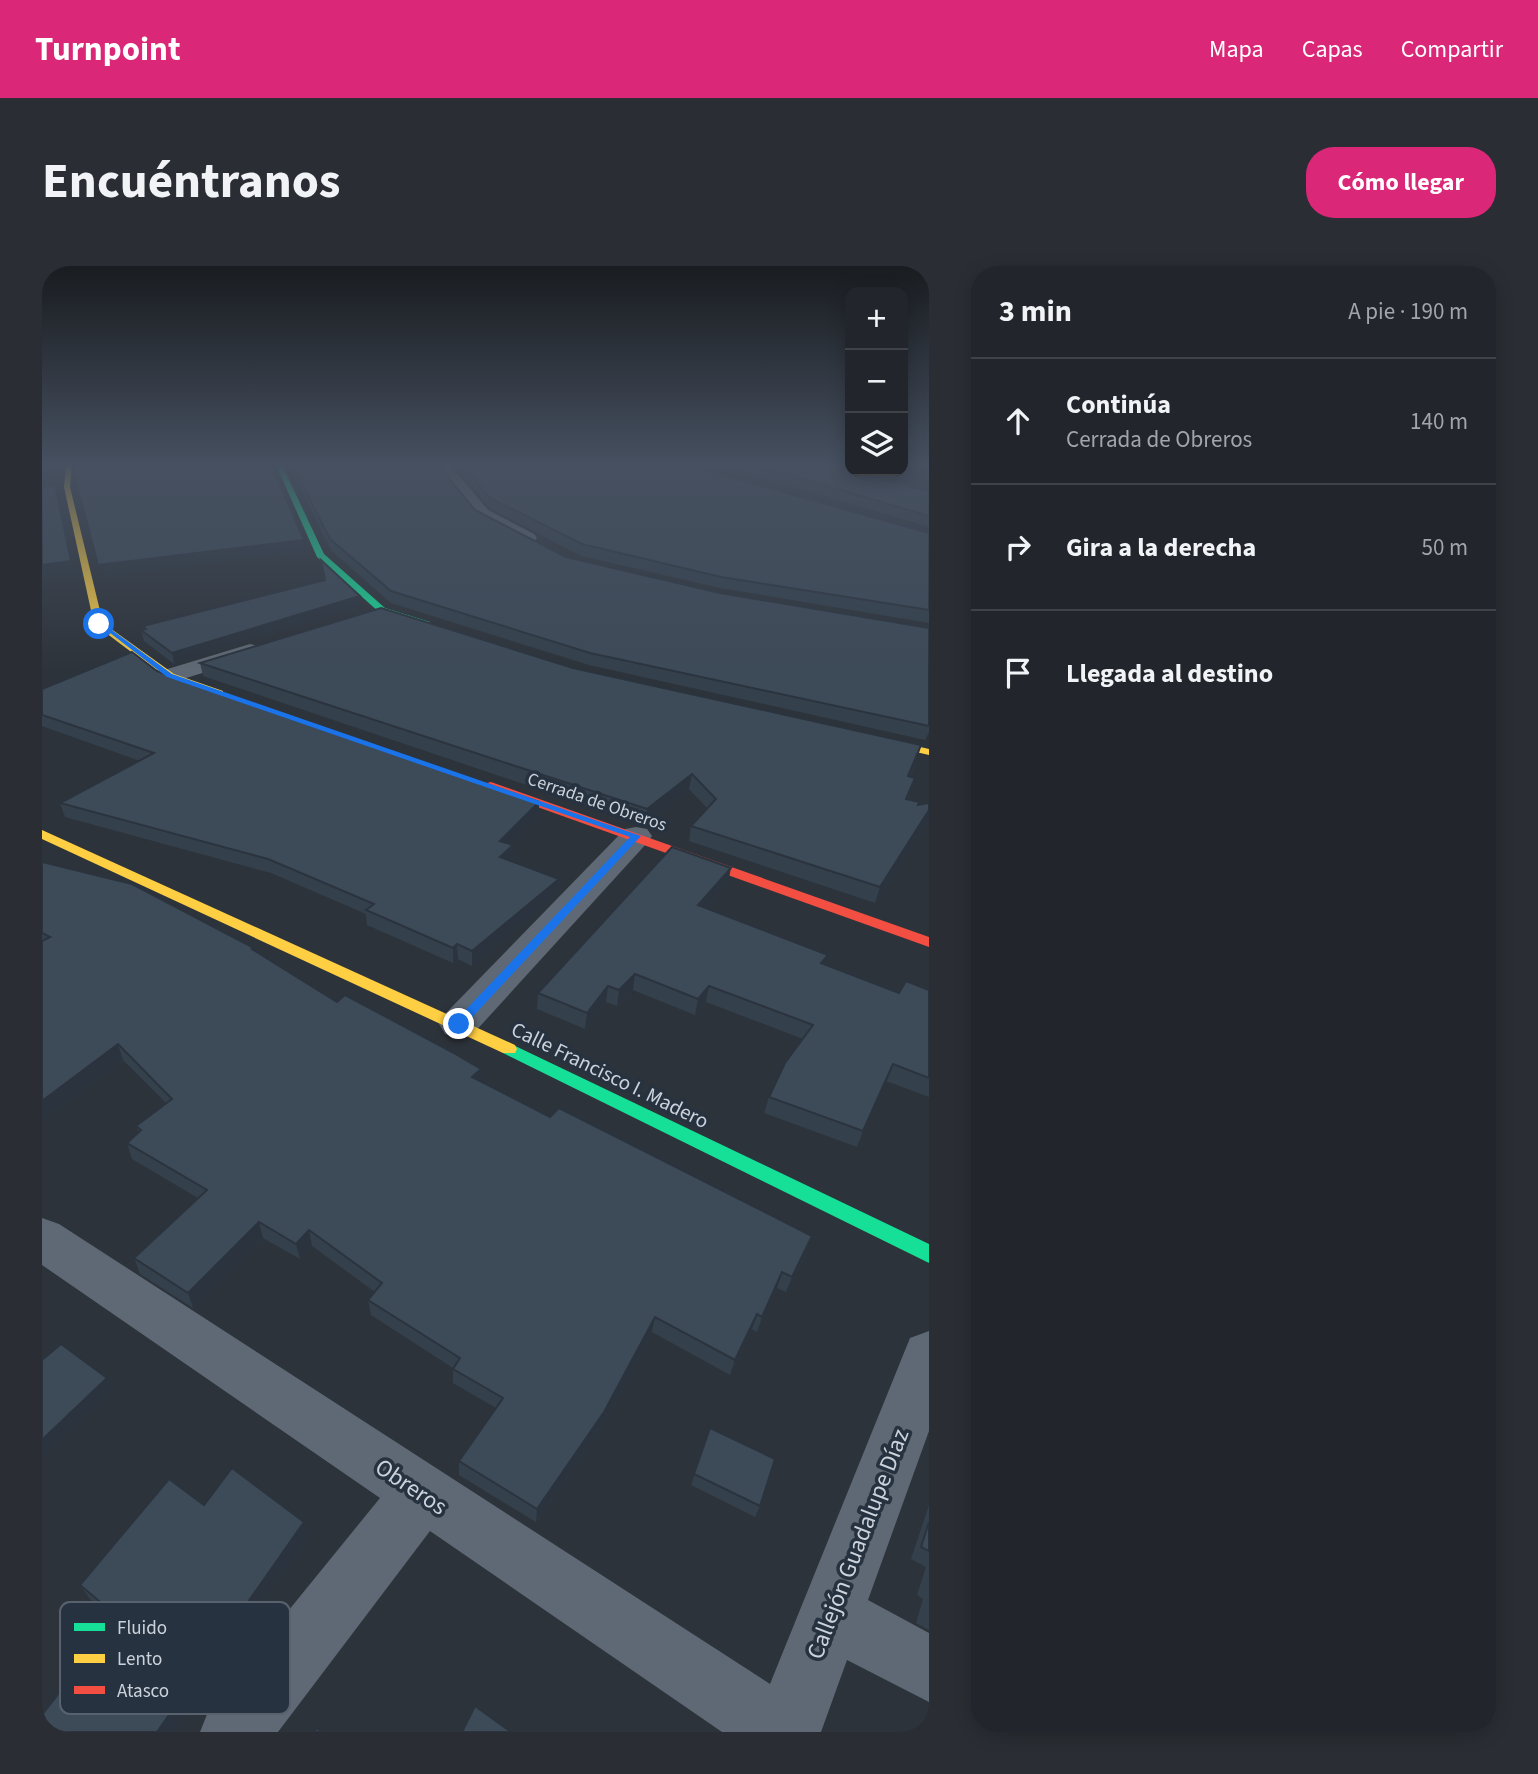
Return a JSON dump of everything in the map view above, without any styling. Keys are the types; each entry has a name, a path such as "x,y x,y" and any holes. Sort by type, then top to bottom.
{"street":[{"path":"74,533 99,624 170,676 234,698"},
{"path":"310,533 320,555 382,610 449,631"},
{"path":"519,533 550,550"},
{"path":"355,618 382,610"},
{"path":"170,676 276,643"},
{"path":"849,734 929,752"},
{"name":"Cerrada de Obreros","path":"481,782 927,938"},
{"name":"Calle Francisco I. Madero","path":"42,834 459,1024 929,1254"},
{"path":"459,1024 636,836"},
{"name":"Obreros","path":"42,1239 421,1494 784,1732"},
{"name":"Callejón Guadalupe Díaz","path":"784,1732 929,1356"},
{"path":"290,1663 421,1494"},
{"path":"831,1615 929,1669"},
{"path":"236,1732 250,1714"}],"building":[{"path":"42,533 65,533 71,561 42,565"},
{"path":"90,533 301,533 304,540 98,565"},
{"path":"327,533 520,533 566,557 720,593 929,628 929,726 590,653 391,591 330,539"},
{"path":"561,533 929,533 929,610 721,577 582,544"},
{"path":"321,560 360,596 172,653 141,630 146,629 143,626 325,580"},
{"path":"381,608 573,668 921,745 908,776 915,778 906,799 919,802 918,805 929,803 929,810 880,887 691,826 716,799 692,774 647,809 200,663"},
{"path":"132,652 157,671 539,802 500,841 513,845 500,857 559,879 472,951 457,944 453,948 366,910 374,904 268,859 60,803 154,753 42,715 42,689"},
{"path":"672,847 731,868 698,905 828,955 821,963 899,993 906,981 929,990 929,1078 893,1064 863,1131 769,1097 785,1063 813,1025 709,986 698,999 635,974 619,990 608,986 587,1013 538,993"},
{"path":"42,862 132,884 254,948 252,949 337,1002 345,995 481,1069 472,1077 550,1117 559,1108 812,1236 792,1277 782,1272 762,1317 757,1314 735,1360 655,1317 604,1412 537,1509 459,1461 503,1398 453,1369 460,1358 368,1300 382,1283 309,1230 296,1244 259,1222 188,1293 134,1258 207,1190 127,1143 141,1130 136,1126 172,1099 118,1044 42,1101 42,941 50,937 42,933"},
{"path":"61,1344 107,1378 42,1440 42,1360"},
{"path":"710,1428 775,1459 760,1506 694,1474"},
{"path":"232,1468 304,1522 248,1602 100,1602 80,1585 169,1479 204,1505"},
{"path":"929,1522 929,1551 921,1547"},
{"path":"60,1692 60,1714 170,1714 157,1732 42,1732 42,1715"},
{"path":"475,1706 511,1732 462,1732"}],"traffic: fast":[{"path":"310,533 320,555 382,610 427,624"},
{"path":"509,1049 929,1254"}],"traffic: slow":[{"path":"78,533 99,624 170,676 219,693"},
{"path":"868,738 929,752"},
{"path":"42,834 509,1049"}],"traffic: jam":[{"path":"491,786 929,942"}],"route":[{"path":"99,624 170,676 636,836 459,1024"}]}
